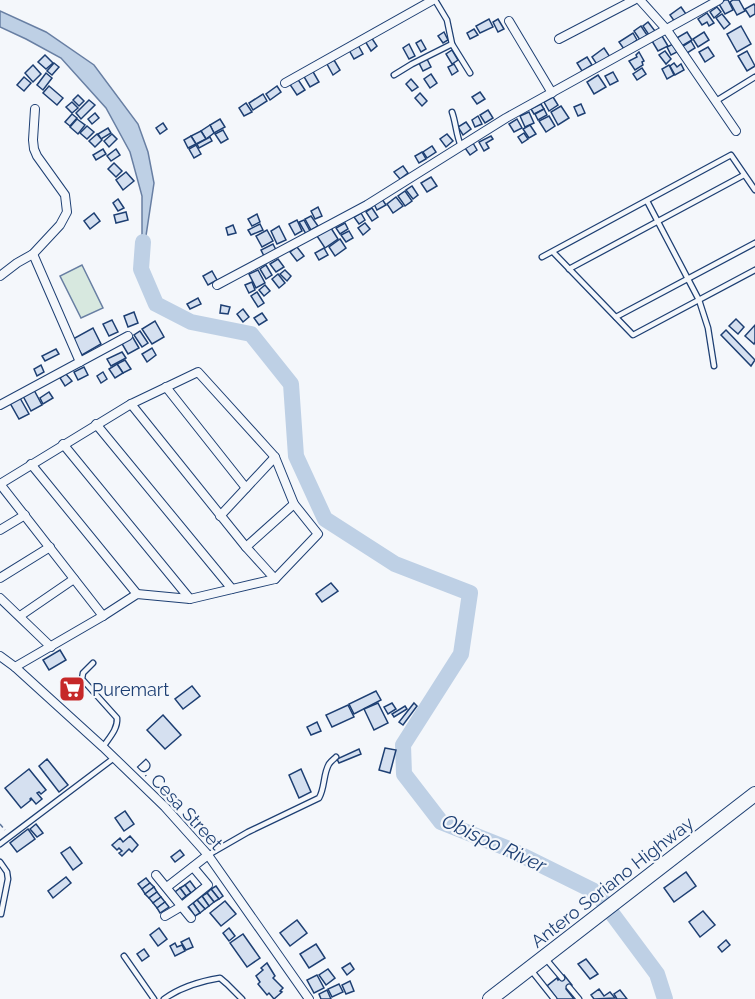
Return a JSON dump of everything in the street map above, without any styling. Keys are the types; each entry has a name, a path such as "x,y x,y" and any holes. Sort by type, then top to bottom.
{"main road":[{"name":"Antero Soriano Highway","path":"490,999 755,794"}],"street":[{"path":"285,83 434,0"},
{"path":"559,39 634,0"},
{"path":"640,0 667,30 736,131"},
{"path":"218,285 367,205 552,93 719,0"},
{"path":"509,21 552,93"},
{"path":"0,276 33,254 60,225 67,212 65,195 37,156 34,148 36,109"},
{"path":"33,254 80,362"},
{"path":"0,405 128,336"},
{"path":"15,667 103,616 137,594 190,599 275,579 318,534 294,504 275,457 198,372 131,404 0,484 103,616"},
{"path":"166,387 246,488"},
{"path":"131,404 220,516 275,579"},
{"path":"96,424 232,589"},
{"path":"63,444 190,599"},
{"path":"220,516 275,457"},
{"path":"31,464 137,594"},
{"path":"246,547 294,504"},
{"path":"0,530 25,515"},
{"path":"0,578 50,547"},
{"path":"20,616 74,579"},
{"path":"0,598 51,646"},
{"name":"D. Cesa Street","path":"0,656 103,747 165,807 208,855 309,999"},
{"path":"166,887 208,855"},
{"path":"165,916 182,906 208,885 193,867"},
{"path":"156,875 191,918"}],"lane":[{"path":"434,0 447,20 452,44 470,73"},
{"path":"394,75 452,44"},
{"path":"716,101 755,77"},
{"path":"452,112 461,146"},
{"path":"542,257 731,155 755,190"},
{"path":"568,268 744,175"},
{"path":"647,201 699,300 708,328 714,366"},
{"path":"615,317 755,243"},
{"path":"552,252 633,335 755,270"},
{"path":"93,663 83,673 82,679 117,718 116,727 103,747"},
{"path":"208,855 229,842 319,798 329,765 336,757"},
{"path":"0,844 114,758"},
{"path":"0,862 8,872 9,879 1,914"},
{"path":"124,956 154,999"},
{"path":"544,957 562,978"},
{"path":"529,968 554,999"},
{"path":"164,999 185,988 220,978 242,999"},
{"path":"569,987 579,999"}],"path":[{"path":"0,824 9,836"}],"shaded area":[{"path":"82,265 103,308 81,318 60,276"}],"water":[{"path":"0,11 46,32 94,65 138,124 148,152 154,183 142,262 142,196 130,152 106,108 61,58 0,27"}],"building":[{"path":"728,0 733,10 725,14 719,4"},
{"path":"739,0 745,11 737,15 730,2"},
{"path":"754,4 755,14 750,17 745,9"},
{"path":"681,7 686,14 675,22 670,15"},
{"path":"717,7 721,12 714,18 710,12"},
{"path":"707,13 714,23 709,26 707,22 702,25 698,19"},
{"path":"722,14 730,24 724,29 716,18"},
{"path":"489,19 493,27 480,33 476,26"},
{"path":"498,19 504,29 498,32 493,22"},
{"path":"648,22 655,31 649,35 643,26"},
{"path":"641,26 647,35 640,40 634,31"},
{"path":"741,26 751,44 737,52 727,34"},
{"path":"474,29 478,35 470,39 467,33"},
{"path":"444,32 448,40 443,43 438,36"},
{"path":"687,32 692,40 680,47 675,39"},
{"path":"704,32 709,40 698,47 693,39"},
{"path":"633,33 637,40 624,49 619,42"},
{"path":"662,36 668,46 658,51 652,41"},
{"path":"371,37 377,46 371,51 365,41"},
{"path":"421,40 426,49 421,52 416,43"},
{"path":"691,41 695,48 684,55 680,48"},
{"path":"409,44 415,56 409,59 403,48"},
{"path":"673,44 677,52 671,55 667,47"},
{"path":"358,45 363,54 354,59 349,50"},
{"path":"708,47 714,56 705,62 699,52"},
{"path":"604,48 610,57 598,66 592,57"},
{"path":"452,50 458,60 452,64 446,54"},
{"path":"665,51 671,59 666,64 659,55"},
{"path":"747,51 755,66 747,71 738,56"},
{"path":"639,52 644,61 643,65 635,70 629,61 637,57"},
{"path":"45,55 53,63 46,69 38,62"},
{"path":"587,57 592,65 582,71 577,63"},
{"path":"427,59 431,67 423,71 419,63"},
{"path":"334,60 340,70 333,75 327,64"},
{"path":"54,63 59,67 52,75 47,71"},
{"path":"674,63 677,67 681,64 684,70 675,75 670,66"},
{"path":"454,64 458,71 452,75 448,67"},
{"path":"33,65 41,74 33,82 25,73"},
{"path":"669,65 674,75 667,79 662,69"},
{"path":"642,68 646,74 637,80 633,74"},
{"path":"312,70 319,82 310,87 303,75"},
{"path":"613,72 618,81 610,85 605,76"},
{"path":"46,73 52,78 43,90 37,85"},
{"path":"431,74 437,83 430,88 424,79"},
{"path":"598,75 606,87 594,94 587,82"},
{"path":"24,77 31,83 24,91 17,85"},
{"path":"297,78 305,90 297,95 289,83"},
{"path":"411,79 418,87 412,91 406,84"},
{"path":"49,86 63,98 57,105 43,93"},
{"path":"277,86 281,92 270,100 266,94"},
{"path":"480,92 485,99 477,104 472,97"},
{"path":"420,93 427,101 422,106 415,98"},
{"path":"263,94 267,101 253,110 249,103"},
{"path":"78,95 84,101 79,106 73,100"},
{"path":"553,97 558,105 549,111 544,102"},
{"path":"89,100 95,105 81,119 76,113"},
{"path":"72,102 78,108 72,113 66,107"},
{"path":"246,103 252,112 244,116 239,108"},
{"path":"541,104 544,109 534,114 531,109"},
{"path":"581,104 585,113 578,116 574,107"},
{"path":"561,106 569,118 558,125 551,112"},
{"path":"544,109 547,115 538,120 535,114"},
{"path":"488,110 493,118 485,123 480,115"},
{"path":"529,112 534,123 525,127 520,116"},
{"path":"95,113 99,118 92,124 88,119"},
{"path":"72,114 77,118 70,126 65,122"},
{"path":"478,116 482,124 475,127 472,120"},
{"path":"549,116 555,126 546,132 539,121"},
{"path":"77,119 85,125 78,134 70,127"},
{"path":"220,119 225,127 214,133 210,125"},
{"path":"517,119 522,128 514,132 509,124"},
{"path":"466,122 471,129 463,135 458,127"},
{"path":"163,123 167,129 160,134 156,128"},
{"path":"210,125 214,133 206,139 201,131"},
{"path":"530,125 536,134 529,138 523,129"},
{"path":"87,126 94,132 87,139 80,133"},
{"path":"108,128 111,133 101,139 98,134"},
{"path":"223,130 228,139 221,143 215,134"},
{"path":"201,131 206,139 196,144 191,136"},
{"path":"524,133 528,139 522,143 518,137"},
{"path":"97,134 102,140 95,147 89,141"},
{"path":"112,134 117,139 109,147 104,141"},
{"path":"447,134 453,141 446,147 440,139"},
{"path":"191,136 196,144 188,148 184,140"},
{"path":"491,136 493,139 486,143 489,148 484,151 479,142"},
{"path":"210,137 212,141 199,148 197,144"},
{"path":"473,143 477,150 470,155 465,148"},
{"path":"196,145 201,154 194,158 189,149"},
{"path":"432,146 436,152 427,158 423,152"},
{"path":"103,149 106,154 96,160 93,155"},
{"path":"116,149 120,155 111,161 107,156"},
{"path":"422,152 426,159 419,163 415,156"},
{"path":"114,163 122,171 116,177 108,169"},
{"path":"403,166 408,173 400,179 394,172"},
{"path":"126,172 134,181 123,190 116,180"},
{"path":"431,177 437,186 427,192 421,183"},
{"path":"412,186 418,195 413,199 406,190"},
{"path":"405,191 412,201 405,206 398,196"},
{"path":"396,197 403,206 393,213 387,204"},
{"path":"118,199 124,208 118,211 113,203"},
{"path":"382,199 386,205 377,210 374,204"},
{"path":"318,207 322,216 315,219 311,211"},
{"path":"372,208 378,217 372,221 366,212"},
{"path":"126,212 128,220 116,223 114,215"},
{"path":"94,213 100,221 90,229 84,221"},
{"path":"361,213 365,220 359,224 354,217"},
{"path":"257,214 260,222 252,226 248,219"},
{"path":"311,216 318,226 311,230 305,219"},
{"path":"297,220 302,231 295,235 289,224"},
{"path":"304,220 310,231 306,234 299,222"},
{"path":"345,223 348,229 340,234 336,228"},
{"path":"365,223 370,229 363,235 358,228"},
{"path":"260,224 263,230 251,235 248,230"},
{"path":"233,225 236,233 228,235 226,228"},
{"path":"279,226 286,240 277,244 271,231"},
{"path":"331,228 338,239 325,248 317,236"},
{"path":"267,230 273,241 262,247 256,236"},
{"path":"349,231 353,238 346,242 341,235"},
{"path":"340,239 346,248 335,256 329,247"},
{"path":"273,244 276,250 264,256 261,250"},
{"path":"297,247 304,256 297,261 290,252"},
{"path":"324,248 328,255 319,260 315,253"},
{"path":"278,259 284,267 276,272 270,264"},
{"path":"266,265 272,275 266,279 260,269"},
{"path":"258,270 265,283 256,288 249,274"},
{"path":"285,270 291,276 287,281 280,274"},
{"path":"212,271 217,280 208,285 203,276"},
{"path":"278,274 285,283 279,288 272,279"},
{"path":"252,282 255,290 249,293 245,285"},
{"path":"265,285 270,291 264,296 259,290"},
{"path":"257,292 264,303 258,307 251,296"},
{"path":"198,298 201,304 190,309 187,304"},
{"path":"221,305 230,307 228,314 220,313"},
{"path":"243,309 249,317 243,322 237,314"},
{"path":"134,312 138,323 128,327 124,316"},
{"path":"262,313 267,320 259,325 254,318"},
{"path":"736,319 744,327 738,334 729,326"},
{"path":"112,320 118,332 109,336 103,324"},
{"path":"155,321 164,337 152,344 142,329"},
{"path":"755,325 755,342 754,344 745,336"},
{"path":"93,328 101,344 82,355 73,339"},
{"path":"726,330 755,360 751,366 721,335"},
{"path":"140,331 148,343 142,347 134,335"},
{"path":"132,336 139,348 128,354 121,342"},
{"path":"152,348 156,355 147,362 142,354"},
{"path":"56,349 59,354 45,361 42,356"},
{"path":"122,352 126,358 111,366 107,359"},
{"path":"125,360 131,369 123,373 117,364"},
{"path":"117,364 123,373 115,378 109,369"},
{"path":"41,365 44,372 37,376 34,369"},
{"path":"84,367 88,375 78,380 74,372"},
{"path":"103,372 107,379 101,383 97,376"},
{"path":"66,374 72,381 65,386 60,378"},
{"path":"34,390 42,405 31,411 23,396"},
{"path":"49,392 53,398 43,404 40,398"},
{"path":"20,398 29,414 19,419 10,403"},
{"path":"331,583 338,591 322,602 316,594"},
{"path":"60,650 66,660 49,670 43,660"},
{"path":"192,686 200,696 183,709 175,699"},
{"path":"376,691 381,700 354,714 349,704"},
{"path":"378,703 388,723 374,730 364,709"},
{"path":"392,703 396,709 388,714 384,707"},
{"path":"414,703 417,706 403,725 399,722"},
{"path":"348,705 354,717 332,727 326,715"},
{"path":"405,706 407,709 394,717 392,714"},
{"path":"163,715 181,735 165,749 147,730"},
{"path":"317,722 321,731 311,735 307,727"},
{"path":"385,748 396,750 390,773 379,770"},
{"path":"359,749 361,754 339,763 337,759"},
{"path":"47,759 68,785 59,792 39,766"},
{"path":"29,769 46,790 41,794 37,793 42,799 36,804 31,798 21,808 5,788"},
{"path":"301,769 311,792 299,798 289,775"},
{"path":"125,811 134,824 124,831 115,818"},
{"path":"36,824 43,833 37,837 30,829"},
{"path":"28,829 35,839 17,852 10,843"},
{"path":"130,836 138,845 132,852 129,849 122,856 119,853 122,851 112,845 120,838 123,842"},
{"path":"70,847 82,863 73,870 61,853"},
{"path":"180,850 184,855 175,862 171,857"},
{"path":"686,872 696,886 674,902 664,888"},
{"path":"66,877 71,883 53,898 48,891"},
{"path":"146,878 150,883 142,889 138,884"},
{"path":"190,881 196,889 191,893 185,885"},
{"path":"150,883 154,887 145,894 142,889"},
{"path":"185,885 191,893 186,896 180,888"},
{"path":"216,886 223,896 219,899 211,889"},
{"path":"154,887 157,892 149,898 145,894"},
{"path":"180,888 186,896 181,900 175,892"},
{"path":"211,889 219,899 214,902 207,893"},
{"path":"157,892 161,897 153,903 149,898"},
{"path":"207,893 214,902 209,906 202,896"},
{"path":"202,896 209,906 205,909 197,900"},
{"path":"161,897 165,902 157,908 153,903"},
{"path":"197,900 205,909 200,913 193,903"},
{"path":"225,901 236,914 221,926 210,913"},
{"path":"165,902 169,907 160,913 157,908"},
{"path":"193,903 200,913 195,916 188,906"},
{"path":"703,911 715,925 700,937 689,922"},
{"path":"297,920 307,933 290,946 280,933"},
{"path":"159,928 167,939 158,946 150,935"},
{"path":"229,928 235,936 229,941 223,933"},
{"path":"243,934 260,958 247,967 230,943"},
{"path":"189,938 193,947 186,950 181,942"},
{"path":"726,940 730,945 722,952 718,947"},
{"path":"175,943 177,947 182,945 185,951 175,956 170,946"},
{"path":"316,944 325,958 309,968 300,954"},
{"path":"144,949 149,956 142,961 137,954"},
{"path":"586,959 598,974 590,979 578,964"},
{"path":"267,963 275,976 273,978 283,988 274,999 269,993 267,995 258,984 260,982 256,976"},
{"path":"350,963 354,969 347,975 342,968"},
{"path":"328,969 335,978 326,985 319,975"},
{"path":"317,975 324,988 314,993 307,980"},
{"path":"564,975 572,985 566,989 574,999 557,999 547,986"},
{"path":"350,981 354,991 346,994 342,985"},
{"path":"339,984 343,992 332,997 328,989"},
{"path":"599,989 604,996 610,992 615,998 594,999 591,995"},
{"path":"327,990 331,999 321,999 319,994"},
{"path":"620,990 627,999 617,999 614,994"}],"waterway":[{"name":"Obispo River","path":"143,242 141,269 156,304 191,322 251,334 291,384 296,456 325,519 395,564 470,593 461,654 403,745 404,774 441,822 509,849 596,892 657,974 665,999"}],"place":[{"name":"Puremart","path":"72,689"}]}
